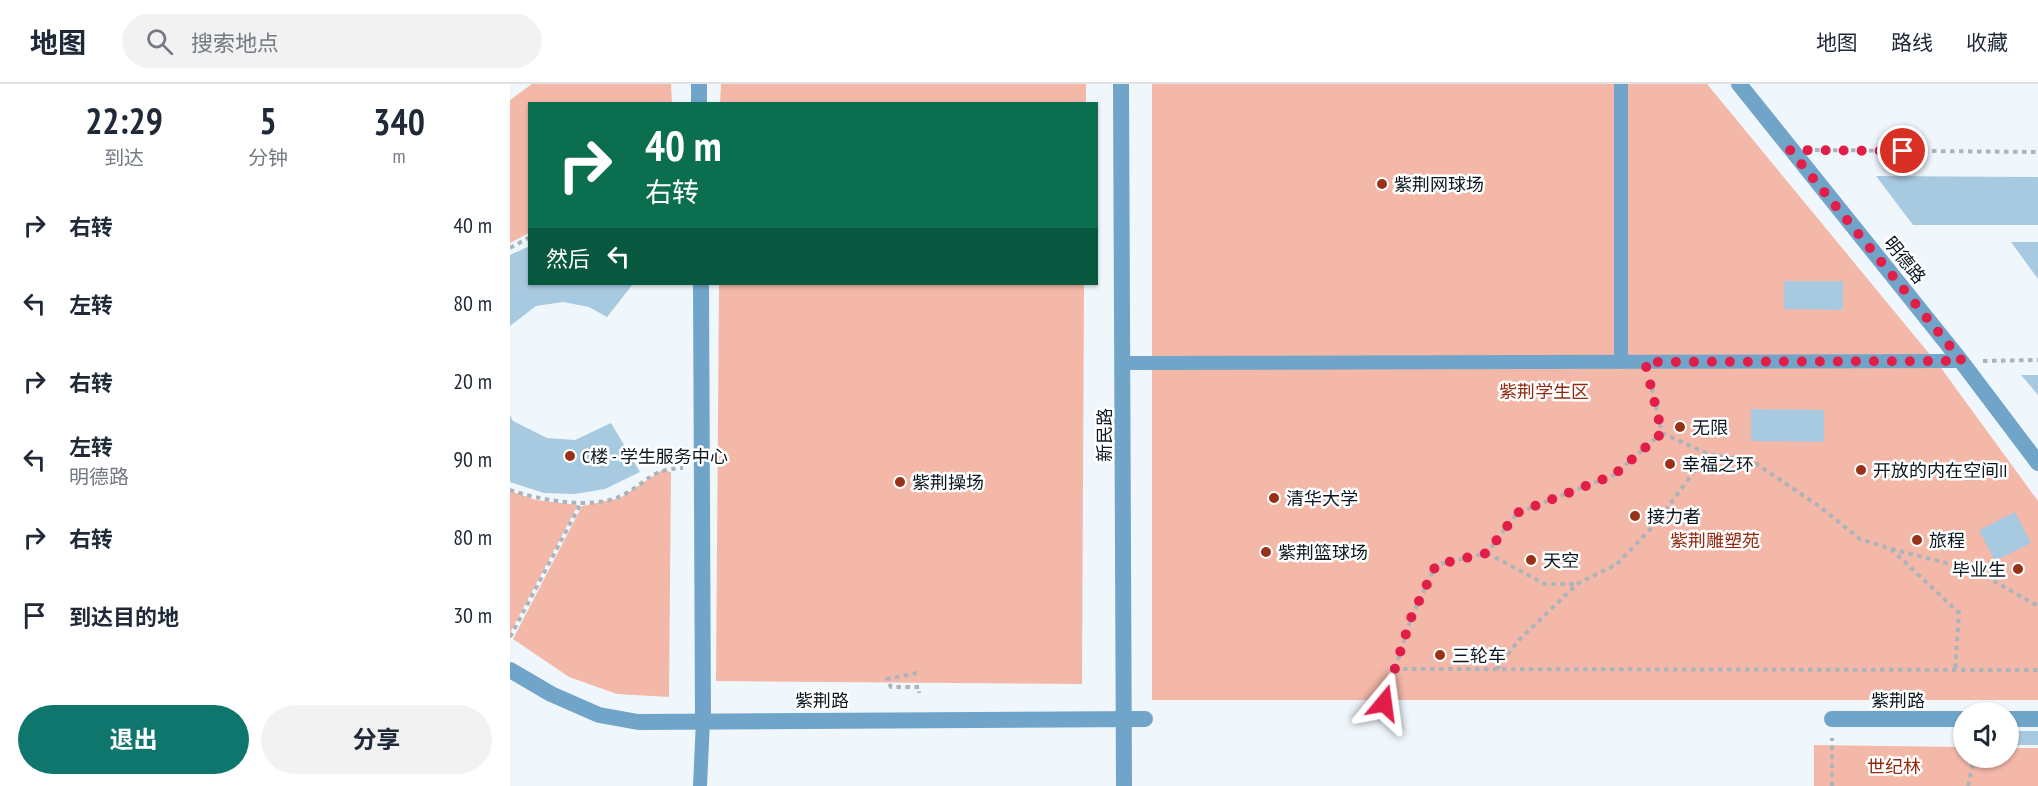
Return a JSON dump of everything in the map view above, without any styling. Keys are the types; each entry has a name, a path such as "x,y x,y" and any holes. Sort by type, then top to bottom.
{"street":[{"path":"699,84 699,102"},
{"name":"新民路","path":"1121,84 1124,786"},
{"name":"明德路","path":"1739,84 1962,361 2038,463"},
{"path":"701,285 703,720"},
{"name":"紫荆路","path":"510,670 551,694 599,715 638,722 1145,719"},
{"name":"紫荆路","path":"1832,720 1953,719"},
{"path":"2019,719 2038,719"}],"lane":[{"path":"1621,362 1622,84"},
{"path":"1123,363 1962,361"},
{"path":"700,786 703,720"}],"path":[{"path":"1790,150 2038,152"},
{"path":"510,248 528,238"},
{"path":"1962,361 2038,360"},
{"path":"1645,362 1662,433"},
{"path":"1662,433 1708,453 1752,461 1816,504 1860,539 1974,570 2038,606"},
{"path":"1379,720 1411,618 1436,565 1487,553 1517,513 1614,475 1662,433"},
{"path":"1496,669 1518,641 1577,584 1617,564 1657,522 1708,453"},
{"path":"510,490 537,499 581,503 619,497 662,468 702,467"},
{"path":"510,637 581,503"},
{"path":"1891,549 1959,613 1955,670"},
{"path":"1487,553 1545,584 1577,584"},
{"path":"1394,669 2038,670"},
{"path":"917,674 887,679 891,687 919,687 919,693"},
{"path":"1832,720 1832,786"},
{"path":"1968,786 1972,768"}],"green space":[{"path":"532,84 671,84 672,102 528,102 528,234 510,243 510,100"},
{"path":"721,84 1086,84 1086,102 720,102"},
{"name":"紫荆学生区","path":"1152,84 1707,84 1941,368 2038,501 2038,700 1152,700"},
{"name":"紫荆操场","path":"719,285 1084,285 1082,684 716,681"},
{"path":"662,470 671,472 669,697 617,694 569,677 513,639 582,506 620,498"},
{"path":"510,491 536,500 578,505 510,633"},
{"name":"世纪林","path":"1814,745 1953,747 1953,768 2019,768 2019,748 2038,748 2038,786 1814,786"}],"building":[{"path":"1876,176 2038,177 2038,225 1913,225"},
{"path":"2011,242 2038,242 2038,279"},
{"path":"528,247 528,285 632,285 607,317 589,307 563,302 536,306 510,326 510,255"},
{"path":"1784,281 1843,281 1843,310 1784,309"},
{"path":"2021,375 2038,375 2038,395"},
{"path":"1751,409 1824,410 1824,442 1751,441"},
{"name":"C楼 - 学生服务中心","path":"510,415 513,421 547,438 575,440 611,423 640,472 605,489 575,494 544,493 510,482"},
{"path":"2015,512 2031,543 1995,561 1979,530"},
{"path":"2019,731 2038,731 2038,745 2019,745"}],"place":[{"name":"紫荆网球场","path":"1382,184"},
{"name":"无限","path":"1680,427"},
{"name":"C楼 - 学生服务中心","path":"570,456"},
{"name":"幸福之环","path":"1670,464"},
{"name":"开放的内在空间II","path":"1861,470"},
{"name":"紫荆操场","path":"900,482"},
{"name":"清华大学","path":"1274,498"},
{"name":"接力者","path":"1635,516"},
{"name":"旅程","path":"1917,540"},
{"name":"紫荆篮球场","path":"1266,552"},
{"name":"天空","path":"1531,560"},
{"name":"毕业生","path":"2018,569"},
{"name":"三轮车","path":"1440,655"}],"route":[{"path":"1384,703 1411,618 1436,565 1487,553 1517,513 1614,475 1662,433 1645,362 1962,361 1790,150 1903,151"}],"park label":[{"name":"紫荆雕塑苑","path":"1715,540"}]}
